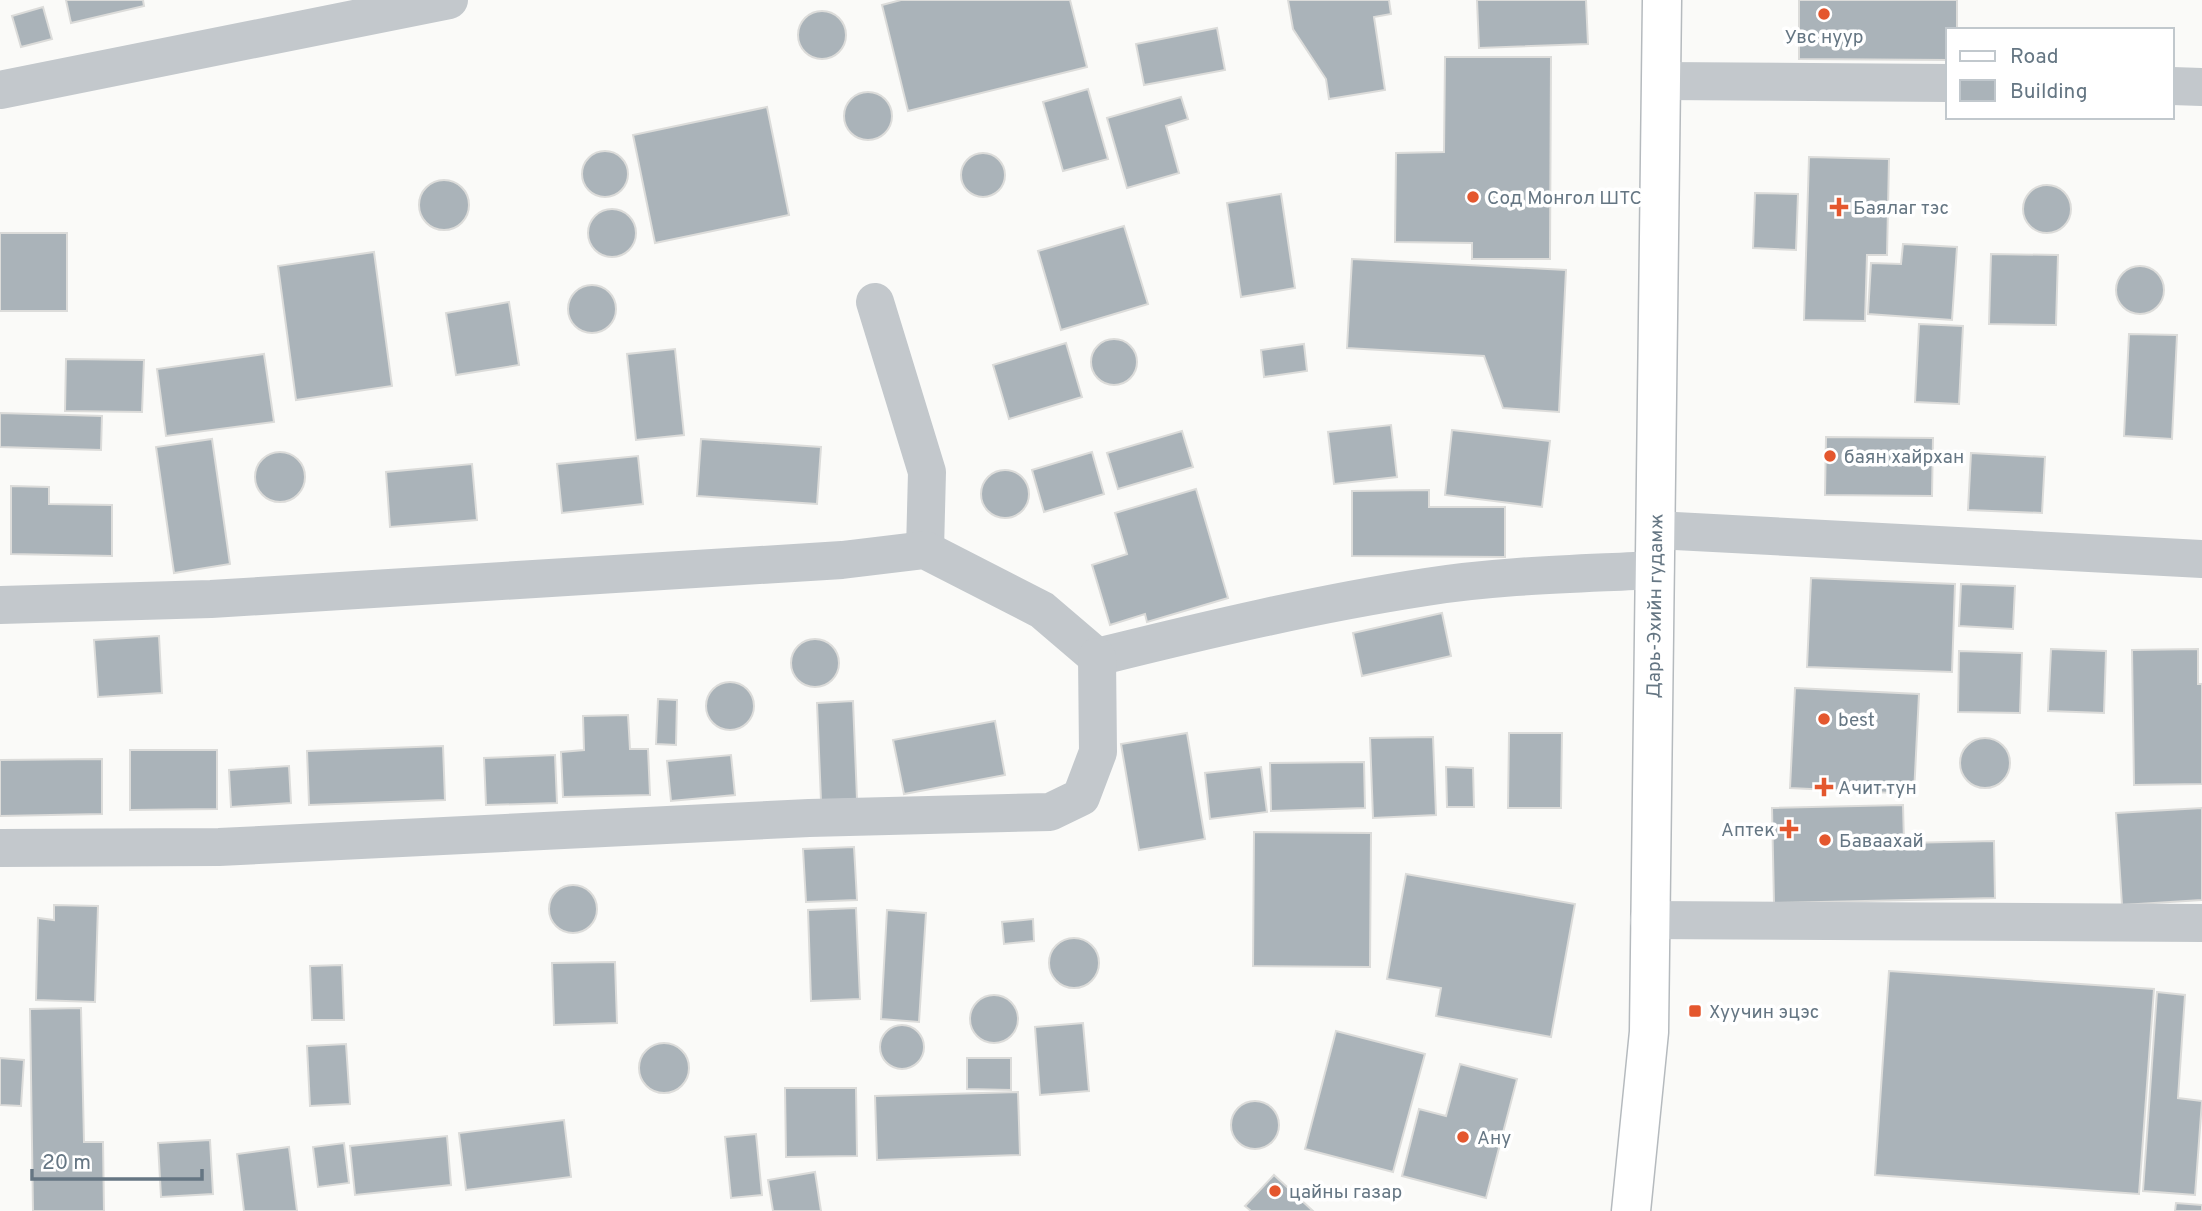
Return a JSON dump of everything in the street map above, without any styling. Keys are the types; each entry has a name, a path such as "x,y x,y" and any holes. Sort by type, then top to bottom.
{"main road":[{"name":"Дарь-Эхийн гудамж","path":"1631,1211 1649,1032 1648,920 1662,0"}],"street":[{"path":"0,90 449,0"},
{"path":"1661,81 1946,83"},
{"path":"2174,86 2202,87"},
{"path":"875,302 928,472 925,550"},
{"path":"1656,530 2202,559"},
{"path":"0,605 211,599 842,559 925,550 1042,610 1097,656 1098,752 1081,797 1050,812 809,818 219,847 0,848"},
{"path":"1097,656 1258,617 1427,587 1510,578 1655,570"},
{"path":"1648,920 2202,923"}],"building":[{"path":"66,0 143,0 144,6 71,23"},
{"path":"901,0 1070,0 1087,67 908,111 882,5"},
{"path":"1288,0 1389,0 1391,14 1374,17 1385,90 1329,99 1326,79 1293,29"},
{"path":"1477,0 1586,0 1588,44 1479,48"},
{"path":"1799,0 1957,0 1957,28 1946,28 1946,60 1799,59"},
{"path":"43,7 52,39 21,47 12,16"},
{"path":"822,11 831,12 839,18 845,26 845,44 839,52 831,58 822,59 813,58 805,52 799,44 798,35 799,26 805,18 813,12"},
{"path":"1217,28 1225,70 1144,85 1136,44"},
{"name":"Сод Монгол ШТС","path":"1445,57 1551,57 1550,259 1472,259 1472,243 1395,242 1396,153 1444,152"},
{"path":"1088,89 1108,159 1063,171 1043,102"},
{"path":"868,92 885,99 892,116 885,133 868,140 851,133 844,116 851,99"},
{"path":"1181,97 1188,119 1166,126 1179,173 1127,188 1107,118"},
{"path":"767,107 789,215 655,243 633,135"},
{"path":"605,151 621,158 628,174 621,190 605,197 589,190 582,174 589,158"},
{"path":"983,153 998,160 1005,175 998,190 983,197 968,190 961,175 968,160"},
{"path":"1809,157 1889,159 1887,255 1867,255 1865,321 1804,320"},
{"path":"444,180 462,187 469,205 462,223 444,230 426,223 419,205 426,187"},
{"path":"2047,185 2056,186 2064,192 2070,200 2070,218 2064,226 2056,232 2047,233 2038,232 2030,226 2024,218 2023,209 2024,200 2030,192 2038,186"},
{"path":"1755,193 1798,194 1796,250 1753,248"},
{"path":"1281,194 1295,288 1241,297 1227,203"},
{"path":"612,209 621,210 629,216 635,224 635,242 629,250 621,256 612,257 603,256 595,250 589,242 588,233 589,224 595,216 603,210"},
{"path":"1124,226 1148,304 1061,330 1038,251"},
{"path":"0,233 67,233 67,311 0,311"},
{"path":"1903,244 1957,247 1952,320 1868,314 1871,263 1901,264"},
{"path":"374,252 392,386 296,400 278,266"},
{"path":"1991,254 2058,255 2056,325 1989,324"},
{"path":"1352,259 1566,270 1559,412 1503,408 1484,356 1347,348"},
{"path":"2140,266 2149,267 2157,273 2163,281 2163,299 2157,307 2149,313 2140,314 2131,313 2123,307 2117,299 2116,290 2117,281 2123,273 2131,267"},
{"path":"592,285 609,292 616,309 609,326 592,333 575,326 568,309 575,292"},
{"path":"509,302 519,365 456,375 446,313"},
{"path":"1919,324 1963,326 1959,404 1915,402"},
{"path":"2129,334 2177,335 2172,439 2124,436"},
{"path":"1114,339 1123,340 1130,346 1136,353 1136,371 1130,378 1123,384 1114,385 1105,384 1098,378 1092,371 1091,362 1092,353 1098,346 1105,340"},
{"path":"1066,343 1082,397 1009,419 993,365"},
{"path":"1304,344 1307,371 1264,377 1261,350"},
{"path":"675,349 684,435 636,440 627,354"},
{"path":"264,354 274,422 166,436 157,369"},
{"path":"66,359 144,360 142,412 65,411"},
{"path":"0,413 102,416 101,450 0,447"},
{"path":"1391,425 1397,477 1334,484 1328,432"},
{"path":"1452,430 1550,441 1542,507 1445,495"},
{"path":"1182,431 1193,467 1118,489 1107,453"},
{"path":"1826,437 1933,438 1932,496 1825,495"},
{"path":"212,439 230,564 174,573 156,447"},
{"path":"701,439 821,447 817,504 697,496"},
{"path":"280,452 298,459 305,477 298,495 280,502 262,495 255,477 262,459"},
{"path":"1092,452 1104,494 1044,512 1032,470"},
{"path":"1971,453 2045,457 2042,513 1968,510"},
{"path":"638,456 643,504 562,513 557,464"},
{"path":"472,464 477,520 390,527 386,472"},
{"path":"1005,470 1022,477 1029,494 1022,511 1005,518 988,511 981,494 988,477"},
{"path":"11,486 49,487 49,504 112,505 112,556 11,554"},
{"path":"1196,489 1228,598 1147,622 1145,614 1110,625 1092,565 1127,554 1115,513"},
{"path":"1429,490 1429,507 1505,507 1505,557 1352,556 1352,491"},
{"path":"1811,578 1955,584 1952,672 1807,667"},
{"path":"1961,584 2015,586 2013,629 1959,626"},
{"path":"1442,613 1451,656 1362,676 1353,633"},
{"path":"159,636 162,693 98,697 94,640"},
{"path":"815,639 832,646 839,663 832,680 815,687 798,680 791,663 798,646"},
{"path":"2051,649 2106,651 2104,713 2048,711"},
{"path":"2198,649 2198,684 2202,684 2202,784 2134,785 2132,650"},
{"path":"1959,651 2022,653 2020,713 1958,712"},
{"path":"730,682 747,689 754,706 747,723 730,730 713,723 706,706 713,689"},
{"path":"1795,688 1919,694 1914,794 1790,788"},
{"path":"658,699 677,700 676,745 656,744"},
{"path":"853,701 857,799 821,801 817,703"},
{"path":"628,715 630,749 648,749 650,795 563,797 561,752 584,750 583,716"},
{"path":"995,721 1005,775 904,794 893,740"},
{"path":"1187,733 1205,839 1139,850 1121,744"},
{"path":"1509,733 1562,733 1561,808 1508,808"},
{"path":"1433,737 1436,815 1373,818 1370,738"},
{"path":"1985,738 2002,746 2010,763 2002,780 1985,788 1968,780 1960,763 1968,746"},
{"path":"443,746 445,800 309,805 307,751"},
{"path":"130,750 217,750 217,809 130,810"},
{"path":"555,755 557,803 486,805 484,758"},
{"path":"731,755 735,795 671,801 667,761"},
{"path":"102,759 102,814 0,816 0,760"},
{"path":"1364,762 1365,808 1271,811 1270,763"},
{"path":"289,766 291,803 231,807 229,770"},
{"path":"1261,767 1267,812 1210,819 1205,773"},
{"path":"1446,767 1473,768 1474,807 1447,807"},
{"path":"1903,805 1904,843 1994,841 1995,898 1774,903 1772,808"},
{"path":"2202,808 2202,900 2122,905 2116,813"},
{"path":"1254,832 1371,833 1370,967 1253,966"},
{"path":"854,847 857,900 806,902 803,849"},
{"path":"1406,874 1575,904 1551,1037 1436,1016 1441,988 1387,979"},
{"path":"573,885 582,886 590,892 596,900 596,918 590,926 582,932 573,933 564,932 556,926 550,918 549,909 550,900 556,892 564,886"},
{"path":"54,905 98,906 95,1002 36,1000 38,918 54,920"},
{"path":"856,908 860,999 811,1001 808,910"},
{"path":"887,910 926,913 919,1022 881,1019"},
{"path":"1033,919 1034,941 1004,944 1002,922"},
{"path":"1074,938 1092,945 1099,963 1092,981 1074,988 1056,981 1049,963 1056,945"},
{"path":"615,962 617,1023 554,1025 552,963"},
{"path":"342,965 344,1020 312,1020 310,966"},
{"path":"1889,971 2154,989 2139,1194 1875,1175"},
{"path":"2157,992 2185,995 2178,1098 2202,1101 2195,1195 2143,1191"},
{"path":"994,995 1003,996 1011,1002 1017,1010 1017,1028 1011,1036 1003,1042 994,1043 985,1042 977,1036 971,1028 970,1019 971,1010 977,1002 985,996"},
{"path":"81,1008 84,1142 103,1142 104,1211 33,1211 30,1009"},
{"path":"1083,1023 1089,1091 1040,1095 1035,1027"},
{"path":"902,1025 911,1026 918,1031 923,1038 923,1056 918,1063 911,1068 902,1069 893,1068 886,1063 881,1056 880,1047 881,1038 886,1031 893,1026"},
{"path":"1336,1031 1425,1054 1393,1172 1305,1149"},
{"path":"664,1043 681,1051 689,1068 681,1085 664,1093 647,1085 639,1068 647,1051"},
{"path":"346,1044 350,1104 310,1106 307,1046"},
{"path":"0,1058 24,1060 21,1106 0,1105"},
{"path":"967,1058 1011,1058 1011,1090 967,1089"},
{"path":"1460,1064 1517,1079 1486,1198 1402,1176 1419,1109 1446,1116"},
{"path":"785,1088 856,1088 857,1156 786,1157"},
{"path":"1018,1092 1020,1155 877,1160 875,1096"},
{"path":"1255,1101 1264,1102 1272,1108 1278,1116 1278,1134 1272,1142 1264,1148 1255,1149 1246,1148 1238,1142 1232,1134 1231,1125 1232,1116 1238,1108 1246,1102"},
{"path":"564,1120 571,1177 466,1190 459,1133"},
{"path":"756,1134 762,1195 731,1198 725,1137"},
{"path":"447,1136 451,1185 355,1195 350,1146"},
{"path":"210,1140 213,1194 161,1197 158,1143"},
{"path":"344,1143 349,1183 318,1187 313,1147"},
{"path":"289,1147 297,1211 244,1211 237,1154"},
{"path":"815,1172 821,1211 773,1211 768,1180"},
{"name":"цайны газар","path":"1274,1175 1313,1211 1251,1211 1245,1206"},
{"path":"2176,1203 2202,1205 2202,1211 2175,1211"}],"place":[{"name":"Увс нуур","path":"1824,14"},
{"name":"Сод Монгол ШТС","path":"1473,197"},
{"name":"Баялаг тэс","path":"1839,207"},
{"name":"баян хайрхан","path":"1830,456"},
{"name":"best","path":"1824,719"},
{"name":"Ачит тун","path":"1824,787"},
{"name":"Аптек","path":"1789,829"},
{"name":"Баваахай","path":"1825,840"},
{"name":"Хуучин эцэс","path":"1695,1011"},
{"name":"Ану","path":"1463,1137"},
{"name":"цайны газар","path":"1275,1191"}]}
